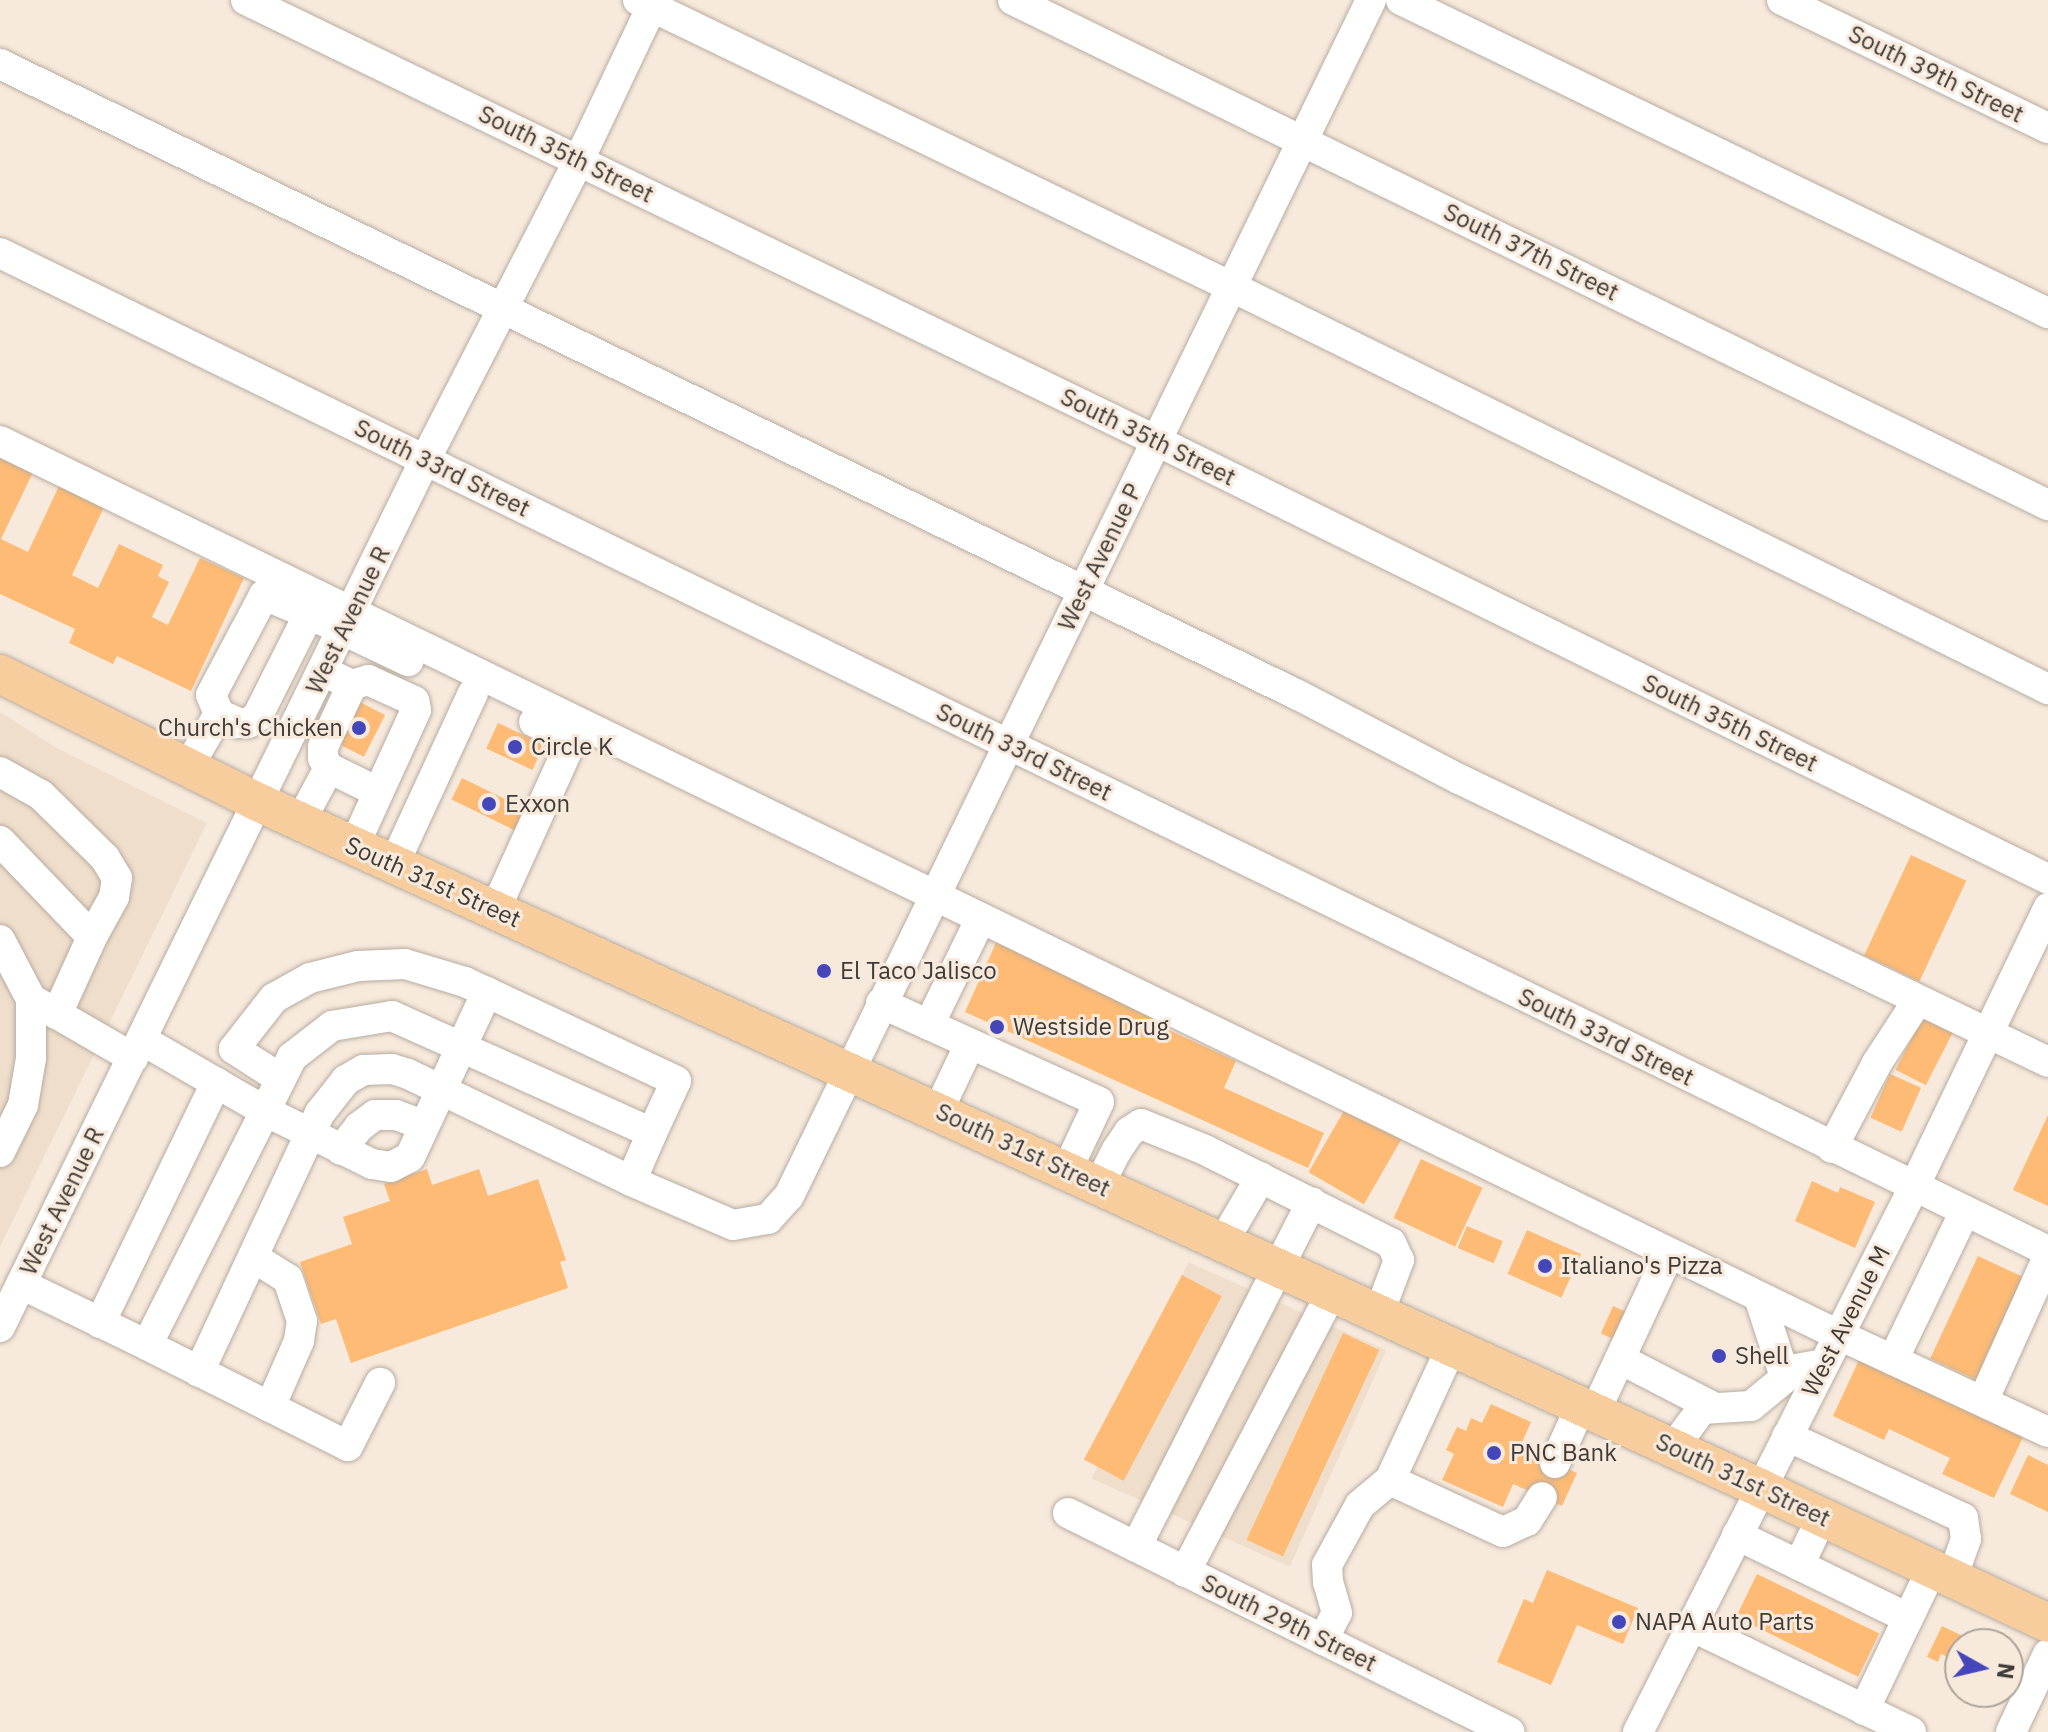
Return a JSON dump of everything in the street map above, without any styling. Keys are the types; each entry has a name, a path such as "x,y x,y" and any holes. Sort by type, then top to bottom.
{"main road":[{"name":"South 31st Street","path":"0,674 300,822 1452,1346 2048,1623"}],"street":[{"name":"South 35th Street","path":"246,0 1157,441 2048,879"},
{"name":"South 37th Street","path":"1013,0 2048,505"},
{"name":"West Avenue P","path":"199,1372 310,1135 335,1091 363,1070 392,1069 631,1181 733,1225 768,1219 789,1196 1371,0"},
{"path":"1401,0 2048,313"},
{"name":"South 39th Street","path":"1782,0 2048,128"},
{"name":"West Avenue R","path":"0,1327 260,803 425,460 579,160 648,2"},
{"path":"648,2 2048,689"},
{"path":"0,64 1298,695 1473,786 2048,1062"},
{"name":"South 33rd Street","path":"0,253 2048,1254"},
{"path":"0,441 347,620 934,895 1759,1297 2048,1432"},
{"path":"309,614 257,717 248,723 238,723 219,714 211,695 264,595 309,614 347,620 473,693 568,739 570,745 495,910"},
{"path":"323,671 352,685 368,680 414,701 416,710 354,846"},
{"path":"352,685 323,747 323,758 329,768 378,792"},
{"path":"394,864 473,693"},
{"path":"188,767 219,714"},
{"path":"300,822 329,768"},
{"path":"0,772 41,795 105,858 117,878 114,897 92,937 44,1007 23,1105 0,1152"},
{"path":"0,841 92,937"},
{"name":"West Avenue M","path":"1638,1732 1914,1187 2048,908"},
{"path":"929,1025 981,918"},
{"path":"0,940 44,1007 216,1083 341,1150 372,1164 391,1167 410,1157 487,992"},
{"path":"281,1079 234,1049 274,998 310,978 358,966 405,964 487,992 676,1081 631,1181"},
{"path":"1832,1148 1877,1063 1918,1000"},
{"path":"881,1003 1099,1102 1083,1178"},
{"path":"147,1345 292,1057 332,1026 392,1016 652,1133"},
{"path":"938,1111 970,1044"},
{"path":"100,1323 216,1083"},
{"path":"341,1150 359,1127 375,1115 396,1115 424,1125"},
{"path":"1083,1178 1117,1150 1129,1132 1141,1124 1158,1129 1391,1243 1399,1260 1379,1313"},
{"path":"1223,1242 1261,1177"},
{"path":"1136,1547 1276,1266 1312,1202"},
{"path":"1893,1360 1965,1211"},
{"path":"1555,1463 1620,1359 1669,1253"},
{"path":"1983,1401 2048,1254"},
{"path":"253,1257 288,1279 302,1321 299,1341 270,1407"},
{"path":"21,1284 348,1446 380,1383"},
{"path":"1185,1572 1332,1292"},
{"path":"1759,1297 1785,1377"},
{"path":"1323,1640 1337,1613 1327,1565 1360,1505 1390,1480 1452,1346"},
{"path":"1620,1359 1713,1407"},
{"path":"1673,1448 1698,1411 1713,1407 1751,1406 1802,1367 1824,1364"},
{"path":"1787,1436 1963,1518 1966,1539 1908,1618 1864,1710"},
{"path":"1390,1480 1503,1532 1527,1521 1542,1497"},
{"name":"South 29th Street","path":"1068,1513 1510,1732"},
{"path":"1799,1565 1822,1517"},
{"path":"1737,1535 1908,1618"},
{"path":"1691,1626 1911,1732"},
{"path":"2011,1732 2048,1654"}],"shaded area":[{"path":"0,712 57,748 207,823 0,1247"},
{"path":"1188,1262 1386,1350 1290,1567 1092,1479"}],"building":[{"path":"0,446 37,464 1,539 28,552 60,484 105,505 72,575 98,588 119,544 163,565 158,576 169,582 152,617 168,625 200,558 244,578 191,691 117,656 113,664 69,643 75,629 0,594"},
{"name":"Church's Chicken","path":"354,699 385,715 364,757 333,741"},
{"name":"Circle K","path":"498,723 544,745 532,770 486,748"},
{"name":"Exxon","path":"462,778 526,809 515,831 451,800"},
{"path":"1911,855 1966,881 1919,981 1864,956"},
{"path":"999,936 1164,1011 1158,1025 1236,1061 1224,1088 1324,1133 1308,1168 965,1012"},
{"path":"1926,1010 1956,1025 1926,1085 1896,1070"},
{"path":"1890,1074 1921,1088 1902,1132 1870,1118"},
{"path":"1349,1102 1404,1134 1364,1204 1308,1172"},
{"path":"2048,1115 2048,1206 2013,1190"},
{"path":"1421,1159 1483,1188 1455,1247 1394,1218"},
{"path":"427,1169 432,1185 479,1169 488,1196 538,1179 566,1260 560,1262 568,1288 351,1363 336,1319 321,1324 300,1262 352,1244 343,1217 390,1201 384,1184"},
{"path":"1812,1181 1838,1193 1840,1187 1875,1202 1855,1248 1795,1221"},
{"path":"1467,1226 1503,1241 1494,1263 1458,1248"},
{"path":"1527,1230 1581,1254 1561,1298 1507,1274"},
{"path":"1978,1256 2030,1280 1982,1383 1930,1358"},
{"path":"1182,1275 1222,1296 1124,1481 1084,1460"},
{"path":"1613,1306 1633,1315 1621,1342 1601,1333"},
{"path":"1343,1333 1379,1350 1283,1557 1247,1540"},
{"path":"1859,1360 2025,1433 1994,1498 1942,1474 1950,1458 1889,1429 1884,1440 1833,1416"},
{"path":"1491,1404 1531,1422 1520,1447 1577,1473 1562,1506 1513,1484 1503,1507 1442,1480 1454,1454 1446,1450 1457,1427 1466,1431 1471,1418 1482,1423"},
{"path":"2028,1455 2048,1465 2048,1512 2010,1494"},
{"path":"1547,1570 1638,1608 1623,1644 1577,1625 1551,1685 1497,1662 1524,1599 1533,1603"},
{"path":"1757,1574 1879,1634 1858,1677 1736,1617"},
{"path":"1942,1626 1946,1628 1944,1655 1941,1654 1938,1662 1927,1657"}],"place":[{"name":"Church's Chicken","path":"359,728"},
{"name":"Circle K","path":"515,747"},
{"name":"Exxon","path":"489,804"},
{"name":"El Taco Jalisco","path":"824,971"},
{"name":"Westside Drug","path":"997,1027"},
{"name":"Italiano's Pizza","path":"1545,1266"},
{"name":"Shell","path":"1719,1356"},
{"name":"PNC Bank","path":"1494,1453"},
{"name":"NAPA Auto Parts","path":"1619,1622"}]}
